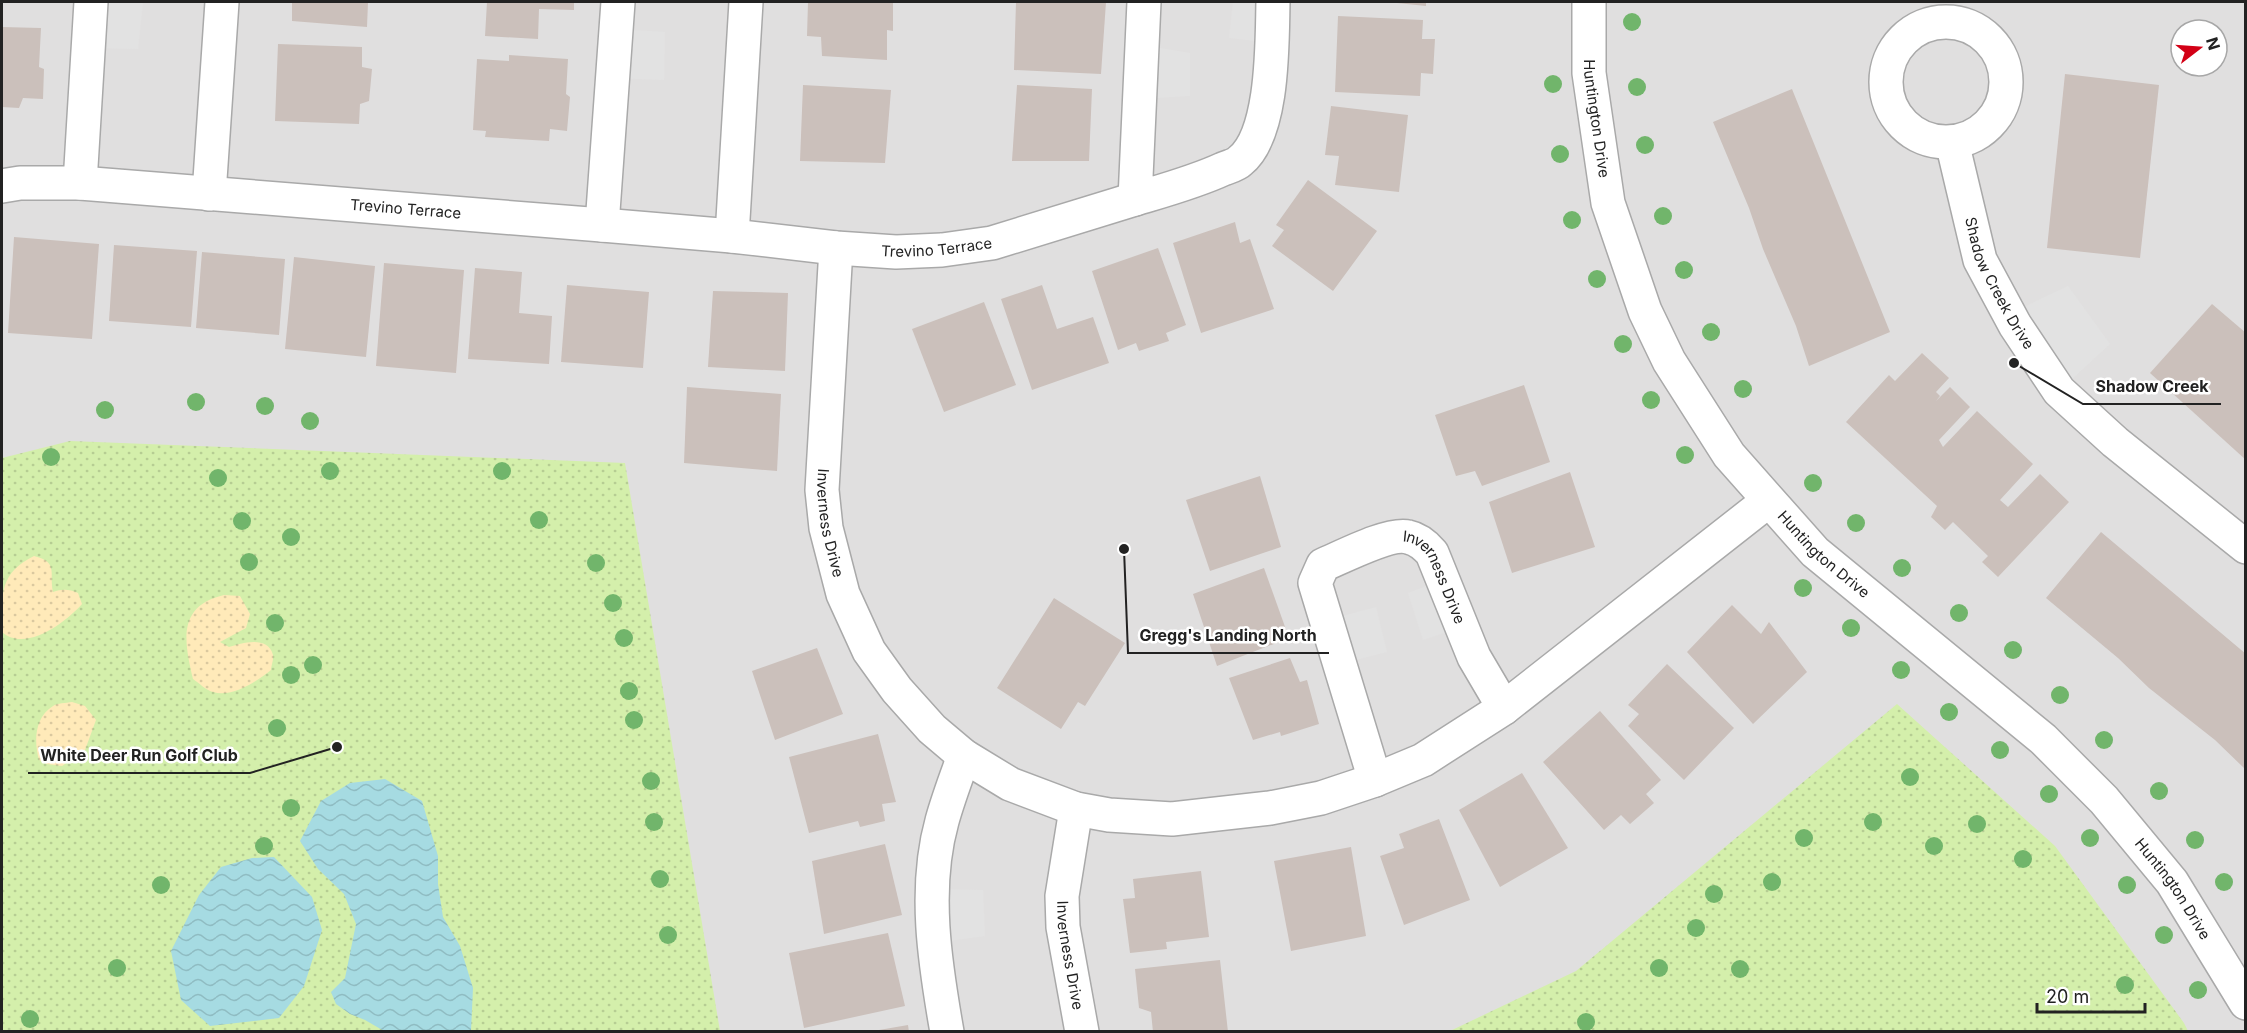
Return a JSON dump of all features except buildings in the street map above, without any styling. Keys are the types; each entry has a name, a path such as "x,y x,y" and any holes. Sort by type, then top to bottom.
{"street":[{"path":"80,183 91,2"},
{"path":"209,194 222,2"},
{"path":"602,225 618,2"},
{"path":"732,236 746,2"},
{"path":"1135,199 1144,2"},
{"name":"Trevino Terrace","path":"2,186 20,183 80,183 602,225 896,252 942,250 992,243 1209,176 1240,161 1256,141 1263,122 1272,55 1273,2"},
{"name":"Huntington Drive","path":"1589,2 1589,73 1608,203 1645,311 1669,362 1729,455 1815,552 2043,739 2104,800 2172,882 2246,1003"},
{"name":"Shadow Creek Drive","path":"1952,142 1980,260 2015,325 2059,391 2115,442 2246,547"},
{"name":"Inverness Drive","path":"836,248 822,490 826,528 843,594 869,651 897,690 932,729 964,756 1010,784 1076,809 1109,815 1172,819 1290,804 1321,798 1375,780 1423,760 1504,708 1768,501"},
{"name":"Inverness Drive","path":"1375,780 1315,584 1323,565 1392,537 1407,536 1422,542 1432,553 1474,657 1504,708"},
{"path":"948,1032 933,926 933,868 941,822 964,756"},
{"name":"Inverness Drive","path":"1076,809 1062,896 1063,927 1082,1032"}],"shaded area":[{"path":"2,2 2245,2 2245,1031 2,1032"},
{"path":"91,2 143,2 138,49 88,48"},
{"path":"1233,2 1273,2 1272,43 1229,38"},
{"path":"616,29 665,32 664,80 613,78"},
{"path":"1142,45 1190,53 1190,96 1140,99"},
{"path":"2068,286 2110,344 2059,391 2009,314"},
{"path":"1442,580 1462,627 1423,640 1408,593"},
{"path":"1376,607 1387,652 1340,664 1327,620"},
{"path":"933,889 983,890 985,936 935,943"}],"green space":[{"path":"70,441 625,463 720,1031 2,1031 2,458"},
{"path":"1897,704 2055,846 2188,1031 1450,1031 1576,971"}],"sand":[{"path":"34,556 42,558 50,565 53,592 66,590 78,593 82,604 66,619 45,633 22,639 12,638 2,632 5,586 15,570"},
{"path":"224,595 240,596 250,614 246,628 220,642 229,647 247,642 260,643 270,649 273,657 271,670 259,679 229,693 213,692 193,679 186,639 191,616 198,607"},
{"path":"72,702 85,706 96,720 85,750 62,766 47,764 39,760 37,753 36,738 39,724 42,717 53,706"}],"water":[{"path":"385,779 422,801 438,856 438,884 443,917 460,946 473,988 471,1031 384,1031 350,1014 336,1004 331,992 345,978 356,924 344,894 318,869 300,841 321,801 350,783"},
{"path":"274,857 312,897 322,930 304,986 279,1018 210,1026 181,1000 171,951 199,895 221,867 252,858"}],"place":[{"name":"Shadow Creek","path":"2014,363"},
{"name":"Gregg's Landing North","path":"1124,549"},
{"name":"White Deer Run Golf Club","path":"337,747"}]}
